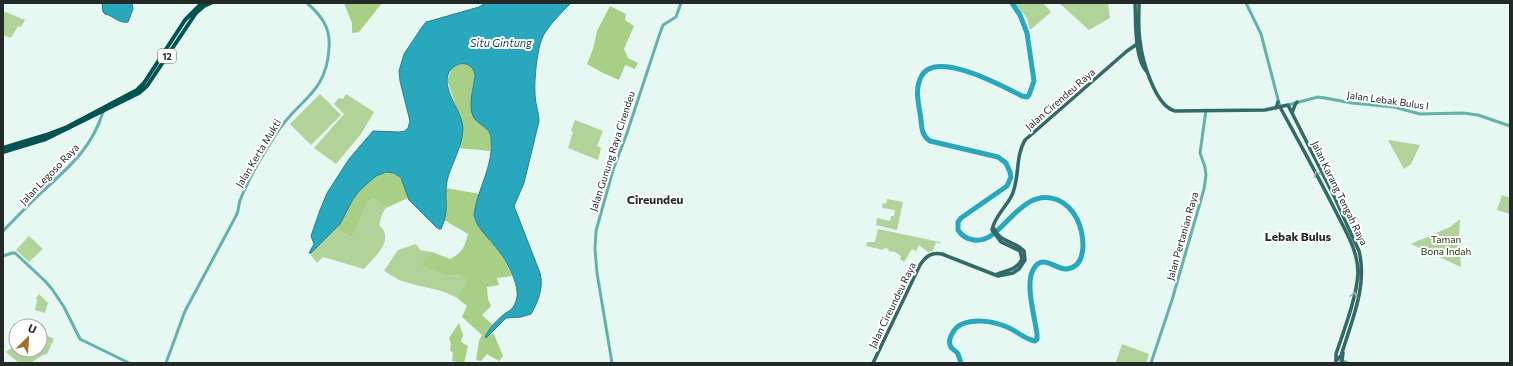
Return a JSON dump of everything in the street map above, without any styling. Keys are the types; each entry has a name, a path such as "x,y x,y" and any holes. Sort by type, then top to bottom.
{"highway":[{"name":"12","path":"3,148 46,135 66,127 137,90 153,70 185,20 202,3"},
{"name":"12","path":"3,152 46,139 96,116 134,96 147,86 196,14 204,6 211,3"}],"main road":[{"path":"1135,3 1138,43 1147,72 1160,98 1166,106 1172,110 1206,110 1271,109 1288,105"},
{"path":"1138,43 1139,3"},
{"name":"Jalan Cirendeu Raya","path":"995,275 1001,276 1013,273 1024,263 1024,251 1020,247 997,236 993,226 1012,194 1016,179 1019,152 1025,140 1138,43"},
{"path":"1276,108 1278,102"},
{"path":"1292,113 1294,105 1297,102"},
{"name":"Jalan Karang Tengah Raya","path":"1288,105 1338,204 1362,260 1360,291 1342,343 1336,354 1336,361"},
{"name":"Jalan Karang Tengah Raya","path":"1280,107 1319,178 1345,230 1357,261 1358,271 1342,343 1343,348 1341,356 1336,361"},
{"path":"1271,109 1284,114"},
{"name":"Jalan Cireundeu Raya","path":"873,363 920,265 926,256 932,254 942,254 995,275"},
{"path":"1342,361 1343,348"}],"street":[{"name":"Jalan Kerta Mukti","path":"166,363 185,311 240,208 239,200 253,174 278,130 313,92 324,75 329,57 330,44 328,32 326,24 316,11 307,3"},
{"name":"Jalan Gunung Raya Cirendeu","path":"612,363 597,273 595,249 596,231 612,170 627,133 663,24 676,17 681,3"},
{"path":"1246,3 1261,34 1280,107"},
{"name":"Jalan Lebak Bulus I","path":"1288,105 1318,97 1352,103 1394,107 1420,114 1463,113 1478,115 1510,126"},
{"name":"Jalan Pertanian Raya","path":"1151,363 1172,300 1204,189 1205,171 1200,153 1206,110"},
{"name":"Jalan Legoso Raya","path":"3,231 71,165 92,139 99,124 102,112"},
{"path":"96,116 99,124"},
{"path":"3,256 15,253 45,281 64,307 80,339 129,363"},
{"path":"1336,361 1348,363"}],"green space":[{"path":"344,3 382,3 359,32 352,33 352,23"},
{"path":"1014,3 1043,3 1051,12 1030,30 1027,18"},
{"path":"1059,3 1108,3 1110,18 1089,30"},
{"path":"610,6 626,14 625,20 634,26 624,49 628,58 638,63 635,69 625,65 619,80 587,64 593,49 597,31"},
{"path":"3,11 25,20 21,27 18,26 11,38 3,35"},
{"path":"465,63 474,71 475,77 471,108 475,117 488,131 491,138 490,151 458,148 463,127 447,80 453,67"},
{"path":"320,94 341,115 311,145 290,124"},
{"path":"346,94 374,112 361,134 336,164 314,148 344,114 334,104 339,98 343,99"},
{"path":"575,120 603,131 597,146 601,148 598,160 568,148 573,132 571,131"},
{"path":"1388,140 1420,145 1411,164 1404,169"},
{"path":"391,172 401,179 408,198 386,208 373,198 366,206 355,233 350,237 336,228 366,183 373,177 382,173"},
{"path":"446,188 480,194 474,210 475,219 477,224 497,249 512,276 497,278 499,285 487,287 488,299 491,306 482,315 494,326 488,332 491,335 493,332 503,356 499,361 487,354 481,361 476,360 479,341 482,335 462,317 467,306 457,298 468,279 458,275 446,276 421,265 432,252 450,259 458,254 465,243 468,234 444,220 447,199"},
{"path":"1502,195 1510,198 1510,214 1497,210"},
{"path":"373,198 386,208 382,214 379,225 384,231 385,237 382,248 378,254 364,269 323,257 317,263 310,254 336,228 350,237 355,233 366,206"},
{"path":"887,199 903,202 897,230 876,225 877,218 890,221 891,216 894,216 895,210 882,208 883,203 886,204"},
{"name":"Taman Bona Indah","path":"1460,219 1459,237 1461,267 1411,244 1450,227"},
{"path":"878,229 940,242 941,244 936,242 933,251 928,252 919,245 916,251 912,249 904,262 900,259 901,256 895,252 888,251 889,249 884,248 883,250 866,246 867,242 875,242"},
{"path":"29,236 43,249 29,262 16,250"},
{"path":"416,244 420,250 432,252 422,265 446,276 458,275 469,279 457,298 439,291 402,281 384,271 398,250"},
{"path":"39,294 48,303 45,313 35,310 36,298"},
{"path":"459,323 463,335 461,342 468,346 464,363 452,361 453,353 450,350 451,344 449,338"},
{"path":"48,336 54,339 48,352"},
{"path":"1122,344 1149,354 1146,363 1116,362"},
{"path":"13,358 38,358 30,363 19,363"}],"water":[{"path":"102,3 132,3 133,9 128,22 119,21 105,14 103,12"},
{"name":"Situ Gintung","path":"485,3 571,3 549,27 543,36 539,48 536,64 535,98 539,121 524,183 514,206 540,273 540,294 531,314 521,317 506,318 486,338 486,334 495,323 513,307 517,295 514,280 507,264 498,250 479,227 474,215 478,196 488,168 491,138 489,131 474,118 472,113 471,103 475,75 470,66 461,64 456,66 449,73 447,79 447,85 460,116 463,128 459,148 447,181 446,210 441,229 436,227 409,200 401,178 394,173 386,172 376,176 359,191 340,224 311,253 309,253 314,244 311,236 327,193 349,159 373,131 400,132 405,131 408,128 410,121 399,71 404,54 422,27 426,22 479,7"}],"waterway":[{"path":"961,363 958,354 951,347 950,338 956,328 967,322 981,321 995,323 1007,327 1027,339 1035,341 1037,339 1037,334 1030,292 1033,270 1040,262 1049,263 1062,269 1074,267 1079,262 1083,248 1081,232 1074,213 1058,200 1048,197 1038,198 1022,207 988,238 974,240 965,237 958,230 958,222 961,218 1007,186 1011,177 1010,172 1006,163 998,157 930,141 924,136 918,100 918,90 921,77 928,69 940,66 970,72 986,78 1022,96 1027,97 1029,95 1034,81 1027,33 1020,15 1012,3"}],"district":[{"name":"Cireundeu","path":"655,199"},
{"name":"Lebak Bulus","path":"1298,236"}]}
